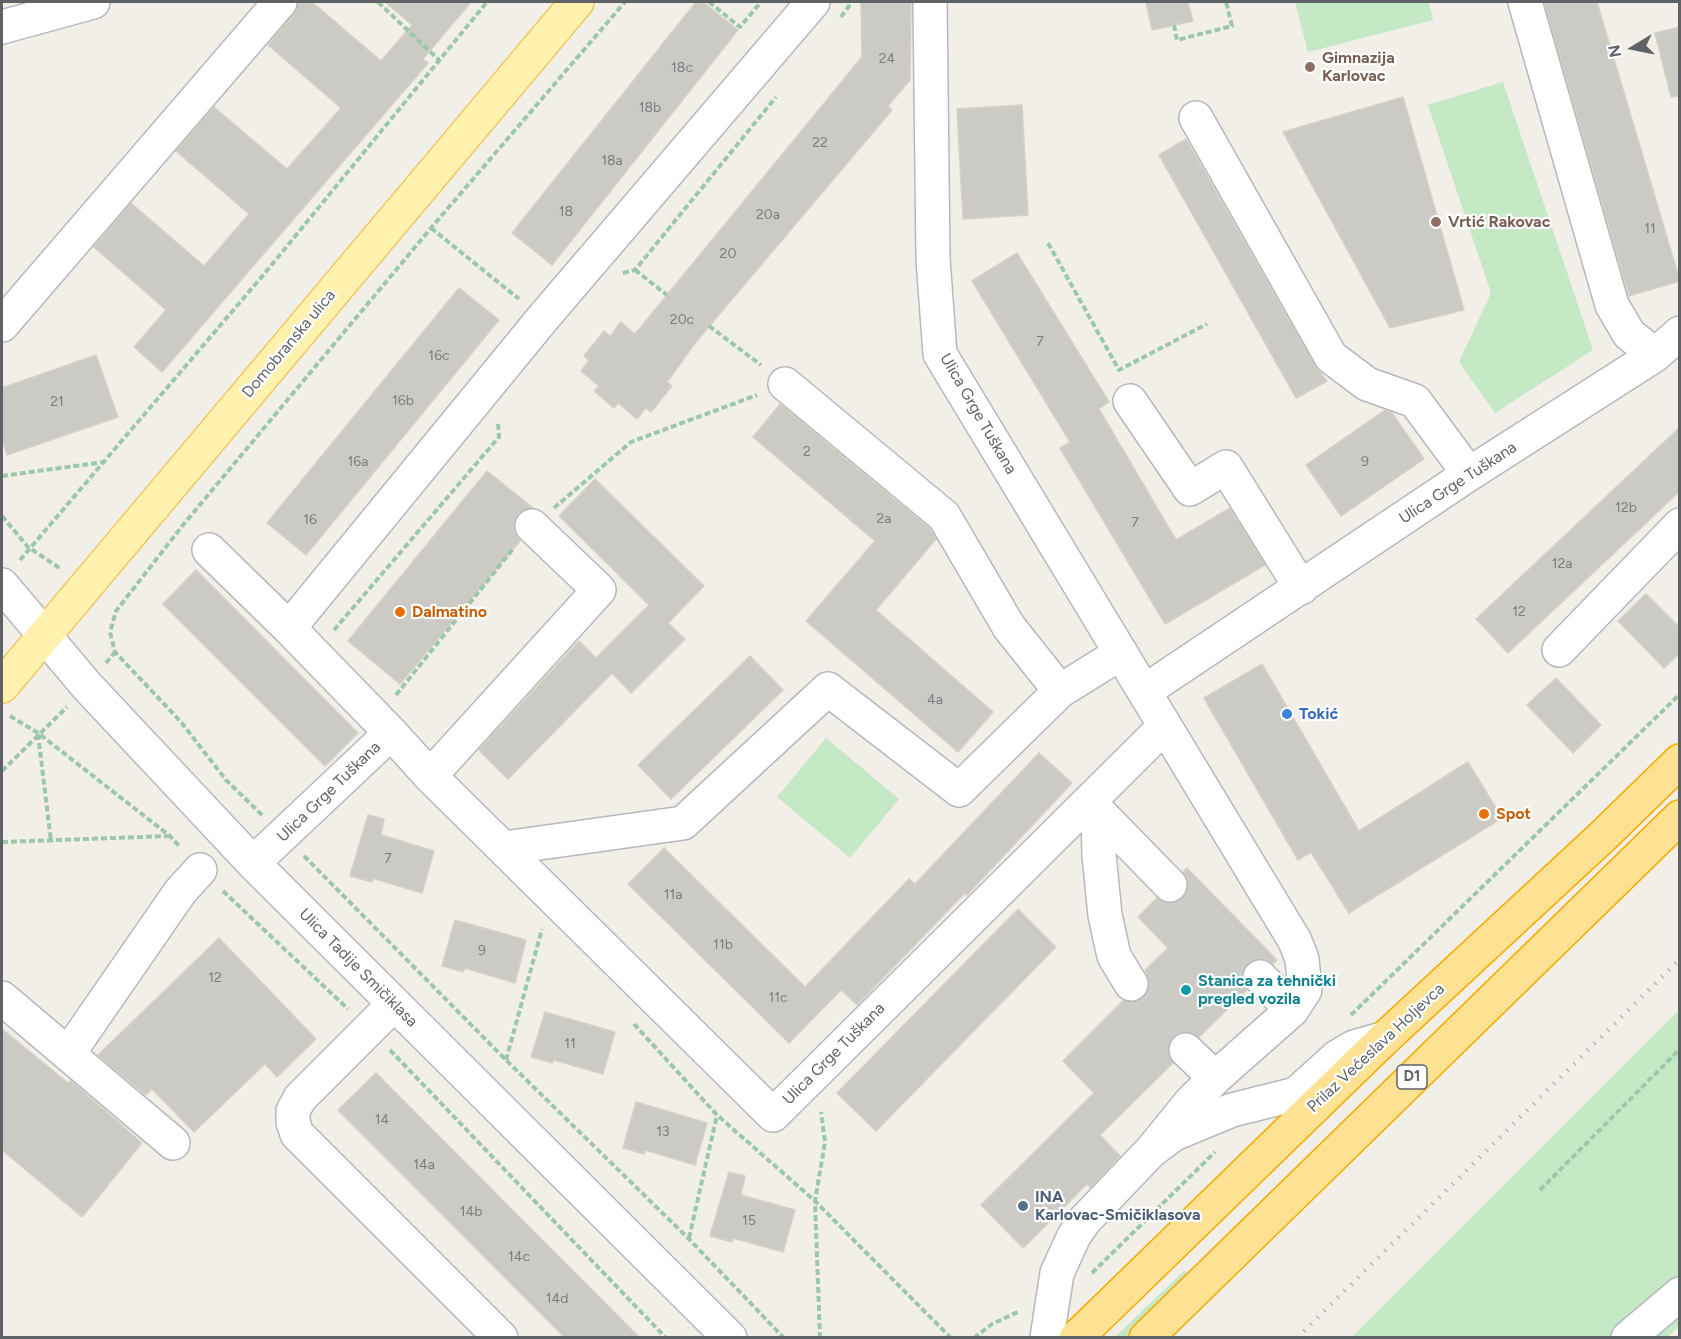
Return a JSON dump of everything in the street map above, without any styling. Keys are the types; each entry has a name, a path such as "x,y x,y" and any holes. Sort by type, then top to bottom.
{"highway":[{"name":"Prilaz Većeslava Holjevca","path":"1076,1338 1385,1038 1603,836 1680,761"},
{"name":"D1","path":"1146,1338 1680,817"}],"main road":[{"name":"Domobranska ulica","path":"2,686 577,2"}],"street":[{"path":"2,27 93,2"},
{"path":"2,325 280,2"},
{"path":"289,628 543,318 813,2"},
{"name":"Ulica Grge Tuškana","path":"930,2 933,259 940,354 1145,691 1164,727 1295,942 1302,959 1305,990 1292,1010 1215,1078 1190,1103 1151,1151"},
{"path":"1525,2 1612,305 1629,334 1655,355"},
{"path":"1196,118 1331,357 1366,384 1414,401 1469,474"},
{"name":"Ulica Grge Tuškana","path":"1145,691 1469,474 1655,355 1680,333"},
{"path":"785,384 944,516 1009,627 1060,690"},
{"path":"1130,401 1190,489 1226,466 1301,588"},
{"path":"1559,650 1680,525"},
{"path":"430,776 599,590 532,526"},
{"path":"209,550 384,725"},
{"name":"Ulica Tadije Smičiklasa","path":"9,575 43,636 254,863 730,1338"},
{"path":"504,848 683,823 828,689 959,790 1060,690 1121,653"},
{"name":"Ulica Grge Tuškana","path":"254,863 285,836 384,725 430,776 773,1115 1093,807 1164,727"},
{"path":"1093,807 1170,885"},
{"path":"1093,807 1105,915 1114,956 1131,984"},
{"path":"68,1054 180,892 200,870"},
{"path":"1260,977 1292,1010"},
{"path":"2,998 173,1143"},
{"path":"394,1004 300,1098 293,1112 293,1122 297,1134 501,1338"},
{"path":"1047,1338 1057,1273 1074,1236 1085,1220 1151,1151 1174,1134 1232,1110 1296,1094 1336,1057 1354,1047 1385,1038"},
{"path":"1186,1050 1215,1078"},
{"path":"1628,1338 1680,1294"}],"path":[{"path":"378,2 439,60"},
{"path":"9,575 28,547 104,462 272,264 487,2"},
{"path":"625,2 431,228 183,525 116,611 110,632 115,652 181,722 226,780 689,1239 784,1338"},
{"path":"709,2 740,27 761,2"},
{"path":"1174,25 1177,39 1232,26 1226,2"},
{"path":"431,228 543,318"},
{"path":"1048,243 1119,370 1207,324"},
{"path":"635,270 667,295"},
{"path":"709,326 785,384"},
{"path":"384,725 532,526 631,442 785,384"},
{"path":"2,476 104,462"},
{"path":"2,516 28,547 57,566"},
{"path":"2,711 38,734"},
{"path":"2,771 38,734"},
{"path":"38,734 51,840"},
{"path":"2,842 170,836"},
{"path":"506,1060 543,926"},
{"path":"1540,1190 1680,1049"},
{"path":"815,1073 825,1142 815,1201 820,1338"},
{"path":"689,1239 717,1115"}],"green space":[{"path":"1295,2 1429,2 1433,20 1308,52"},
{"path":"1503,82 1593,350 1495,413 1459,362 1491,293 1428,105"},
{"path":"826,738 899,799 850,858 777,797"},
{"path":"1679,1010 1679,1326 1667,1338 1351,1338"},
{"path":"1185,1270 1189,1276 1185,1281 1128,1337 1114,1338"}],"building":[{"path":"298,2 312,2 381,61 412,25 385,2 471,2 423,59 428,63 162,372 134,347 166,310 94,247 131,203 204,266 249,214 176,151 214,107 287,169 341,108 268,45 294,14"},
{"path":"696,2 703,2 738,30 552,265 512,233"},
{"path":"861,2 911,2 910,80 888,106 892,110 696,342 667,382 672,386 651,412 646,408 637,419 618,403 614,408 594,391 599,386 581,371 589,360 584,356 604,331 610,336 621,322 635,334 862,57"},
{"path":"1146,2 1188,2 1193,21 1152,30"},
{"path":"1544,2 1597,2 1680,281 1629,296"},
{"path":"1680,27 1680,96 1671,97 1655,33"},
{"path":"1403,97 1464,310 1390,328 1283,132"},
{"path":"1022,105 1028,215 963,219 957,109"},
{"path":"1186,139 1315,366 1327,381 1296,398 1159,155"},
{"path":"1017,253 1109,402 1099,409 1176,540 1230,508 1265,565 1165,624 1060,448 1070,442 972,281"},
{"path":"459,288 499,320 306,555 267,523"},
{"path":"96,355 118,417 7,455 2,438 2,388"},
{"path":"780,404 929,528 936,539 876,610 993,712 958,752 806,621 875,541 753,437"},
{"path":"1385,410 1392,413 1424,459 1341,516 1306,465"},
{"path":"1680,427 1680,491 1508,653 1476,619"},
{"path":"487,471 533,508 519,513 514,521 514,532 520,541 400,684 348,641"},
{"path":"595,479 704,586 668,623 685,639 631,693 612,673 508,779 479,750 579,641 596,658 649,605 559,516"},
{"path":"196,570 358,733 325,766 163,604"},
{"path":"1646,594 1680,628 1680,653 1664,668 1618,621"},
{"path":"750,656 783,690 671,799 638,765"},
{"path":"1262,664 1359,831 1468,762 1502,818 1349,913 1311,852 1298,860 1204,698"},
{"path":"1556,678 1601,725 1573,753 1527,705"},
{"path":"1039,753 1072,783 967,895 965,893 857,1005 841,990 789,1043 628,884 664,848 805,987 909,879 915,884"},
{"path":"368,815 384,819 381,835 434,851 422,893 372,878 372,882 350,876"},
{"name":"Stanica za tehnički pregled vozila","path":"1187,868 1277,960 1273,964 1266,959 1256,959 1247,964 1242,971 1242,981 1247,990 1199,1037 1191,1032 1181,1032 1172,1037 1168,1046 1168,1055 1173,1063 1100,1135 1120,1156 1090,1188 1087,1184 1023,1248 981,1205 1094,1093 1063,1061 1123,1001 1132,1003 1140,1000 1147,993 1150,983 1145,970 1168,948 1138,917 1157,898 1166,903 1175,903 1183,899 1188,890 1188,880 1183,872"},
{"path":"1018,909 1056,947 876,1131 837,1093"},
{"path":"455,920 526,940 515,983 465,968 463,972 442,966"},
{"path":"219,938 316,1039 277,1077 265,1064 194,1132 152,1089 146,1095 98,1055"},
{"path":"545,1012 615,1032 603,1074 554,1060 552,1063 531,1057"},
{"path":"2,1029 68,1083 71,1081 142,1143 82,1217 2,1150"},
{"path":"376,1073 640,1338 565,1338 338,1110"},
{"path":"636,1102 707,1123 695,1165 645,1150 644,1154 623,1148"},
{"path":"729,1172 745,1176 741,1195 795,1210 783,1252 733,1238 732,1242 710,1236"}],"tunnel":[{"path":"1170,885 1260,977"},
{"path":"1131,984 1186,1050"}],"railway":[{"path":"1297,1338 1680,959"}],"place":[{"name":"Gimnazija Karlovac","path":"1310,67"},
{"name":"Vrtić Rakovac","path":"1436,222"},
{"name":"Dalmatino","path":"400,612"},
{"name":"Tokić","path":"1287,714"},
{"name":"Spot","path":"1484,814"},
{"name":"Stanica za tehnički pregled vozila","path":"1186,990"},
{"name":"INA Karlovac-Smičiklasova","path":"1023,1206"}]}
